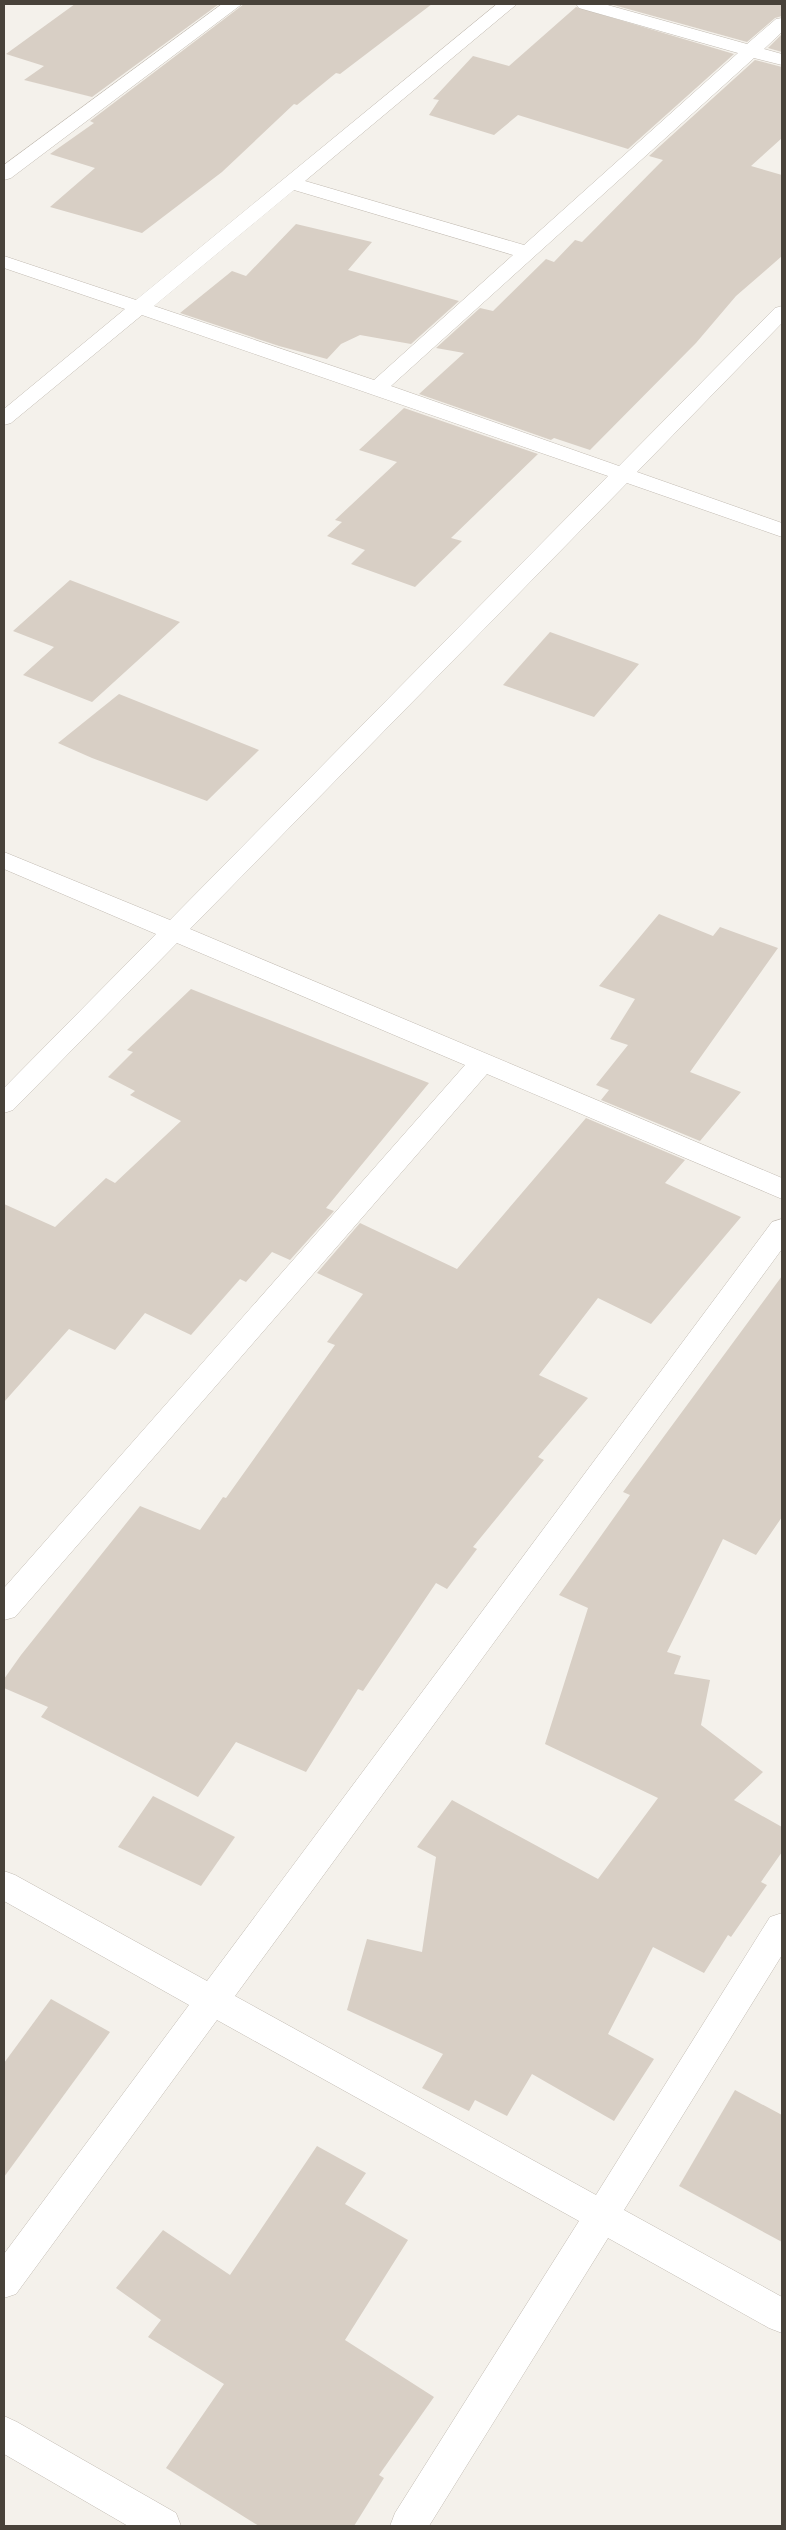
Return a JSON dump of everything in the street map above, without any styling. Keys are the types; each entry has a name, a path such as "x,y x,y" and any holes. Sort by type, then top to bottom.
{"street":[{"path":"4,174 233,4"},
{"path":"4,419 508,4"},
{"path":"585,4 782,60"},
{"path":"377,388 782,23"},
{"path":"291,183 528,253"},
{"path":"4,262 377,388 782,530"},
{"path":"4,1104 782,312"},
{"path":"4,860 782,1189"},
{"path":"4,1608 482,1063"},
{"path":"4,2282 782,1229"},
{"path":"4,1885 782,2316"},
{"path":"408,2526 782,1927"},
{"path":"4,2434 163,2526"}],"building":[{"path":"75,4 219,4 92,97 24,80 44,66 6,54"},
{"path":"244,4 432,4 340,74 336,73 297,105 294,104 222,172 142,233 50,207 95,168 50,154 94,123 90,121"},
{"path":"610,4 782,4 782,16 775,18 747,42"},
{"path":"576,7 734,54 628,149 518,115 494,135 429,115 439,100 433,99 473,56 509,66"},
{"path":"782,34 782,52 768,48"},
{"path":"755,60 782,67 782,138 751,166 782,175 782,256 736,296 696,343 590,450 554,438 551,440 419,394 464,353 436,348 480,308 493,311 546,259 554,262 575,240 582,242 663,160 649,156"},
{"path":"296,224 372,242 348,270 459,301 411,344 360,335 341,344 327,359 279,346 180,313 232,271 246,276"},
{"path":"404,408 538,454 451,538 462,541 415,587 351,564 365,550 327,536 342,522 335,520 397,462 359,450"},
{"path":"70,580 180,622 92,702 23,675 54,647 13,631"},
{"path":"550,632 639,664 594,717 503,685"},
{"path":"119,694 259,750 207,801 92,758 58,743"},
{"path":"659,914 713,936 720,927 778,948 690,1072 741,1092 700,1141 601,1100 609,1090 596,1085 628,1045 610,1039 635,999 599,986"},
{"path":"191,989 429,1083 326,1208 334,1211 290,1260 272,1252 246,1282 240,1279 191,1335 145,1313 115,1350 69,1329 4,1402 4,1204 55,1227 106,1178 115,1183 181,1121 130,1095 135,1091 108,1077 133,1052 127,1050"},
{"path":"586,1118 685,1160 665,1183 741,1217 651,1324 598,1298 539,1375 588,1398 538,1457 544,1460 473,1547 477,1549 447,1589 436,1583 363,1691 358,1689 306,1772 236,1742 198,1797 41,1717 48,1707 4,1688 4,1679 21,1655 140,1506 200,1530 223,1497 226,1498 335,1345 327,1342 363,1294 317,1273 360,1223 457,1269"},
{"path":"782,1276 782,1517 756,1555 723,1539 667,1652 681,1656 674,1674 710,1680 701,1725 763,1772 734,1800 782,1827 782,1852 761,1882 767,1885 731,1937 728,1935 704,1973 653,1947 608,2034 654,2059 614,2121 532,2074 507,2116 475,2100 469,2111 422,2088 443,2054 347,2010 367,1939 422,1952 436,1857 417,1847 452,1800 598,1879 658,1798 545,1744 588,1608 559,1595 630,1495 623,1492"},
{"path":"153,1796 235,1837 201,1886 118,1847"},
{"path":"51,1999 110,2032 4,2177 4,2063"},
{"path":"735,2090 782,2115 782,2242 679,2186"},
{"path":"317,2146 366,2173 345,2204 408,2240 345,2340 434,2397 379,2475 384,2478 354,2526 259,2526 166,2468 224,2384 148,2337 161,2320 116,2288 163,2230 230,2275"}]}
